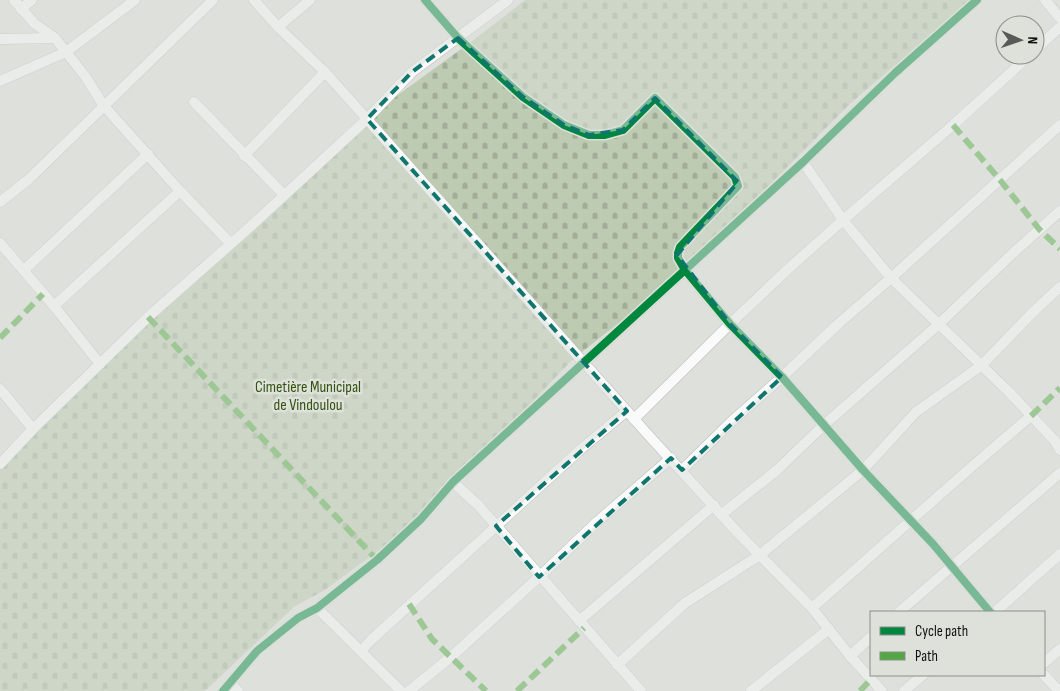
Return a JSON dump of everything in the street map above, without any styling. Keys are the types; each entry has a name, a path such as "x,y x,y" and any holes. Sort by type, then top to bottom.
{"street":[{"path":"14,0 20,9 39,28 49,32 55,38 85,76 104,106 180,191 230,243"},
{"path":"20,9 32,0"},
{"path":"0,81 66,52 135,0"},
{"path":"0,202 29,179 213,0"},
{"path":"254,0 278,27 325,72 634,419 760,555 812,608 850,656 882,691"},
{"path":"278,27 310,0"},
{"path":"425,0 458,38 523,97 564,124 589,134 605,135 623,130 655,98 736,177 738,186 680,247 678,258 685,270 730,324 825,424 863,470 912,521 989,611"},
{"path":"0,464 33,429 148,317 367,119 412,72 508,0"},
{"path":"238,691 227,687 257,651 298,618 318,608 377,560 421,518 454,482 803,162 895,73 977,0"},
{"path":"1045,0 1060,18"},
{"path":"1045,41 1060,27"},
{"path":"0,39 55,38"},
{"path":"634,419 730,324 843,220 1019,65"},
{"path":"244,156 325,72"},
{"path":"194,102 244,156 284,195"},
{"path":"682,470 732,421 837,325 1060,125"},
{"path":"24,270 148,154"},
{"path":"803,162 843,220 891,278 1010,393 1055,441 1060,450"},
{"path":"54,306 180,191"},
{"path":"722,514 777,470 825,424 939,324 1060,211"},
{"path":"2,249 24,270 100,364"},
{"path":"617,665 685,603 760,555 863,470 916,412 982,365 1060,287"},
{"path":"0,389 33,429"},
{"path":"361,651 377,634 581,449 627,411"},
{"path":"812,608 912,521 971,465 1031,416"},
{"path":"409,691 451,657 540,577 598,521 671,458"},
{"path":"900,611 1060,473"},
{"path":"454,482 479,506 639,690"},
{"path":"579,622 714,505"},
{"path":"996,611 1060,554"},
{"path":"318,608 402,691"},
{"path":"751,691 829,629"},
{"path":"850,656 870,637"},
{"path":"1045,662 1060,648"},
{"path":"904,691 922,676"},
{"path":"1045,676 1059,691"}],"highlighted area":[{"path":"458,38 523,97 564,125 589,135 623,130 655,98 738,182 677,255 730,324 782,377 682,470 671,458 539,577 496,526 627,411 367,119 412,72"}],"green space":[{"name":"Cimetière Municipal de Vindoulou","path":"525,0 971,0 851,103 685,270 572,360 421,519 325,590 295,606 205,691 0,691 0,465 148,317 373,113"}],"marked path":[{"path":"953,125 1039,229 1060,249"},
{"path":"0,338 43,294"},
{"path":"148,317 377,560"},
{"path":"1031,416 1060,388"},
{"path":"409,604 432,639 486,691"},
{"path":"517,691 584,628"},
{"path":"860,691 871,679"}],"cycle path":[{"path":"425,0 458,38 523,97 564,125 589,135 605,135 623,130 655,98 735,177 738,186 680,247 678,258 685,270 730,324 782,377 863,470 933,544 989,611"},
{"path":"223,691 257,651 298,618 317,608 377,560 421,519 453,482 803,162 895,73 977,0"}]}
